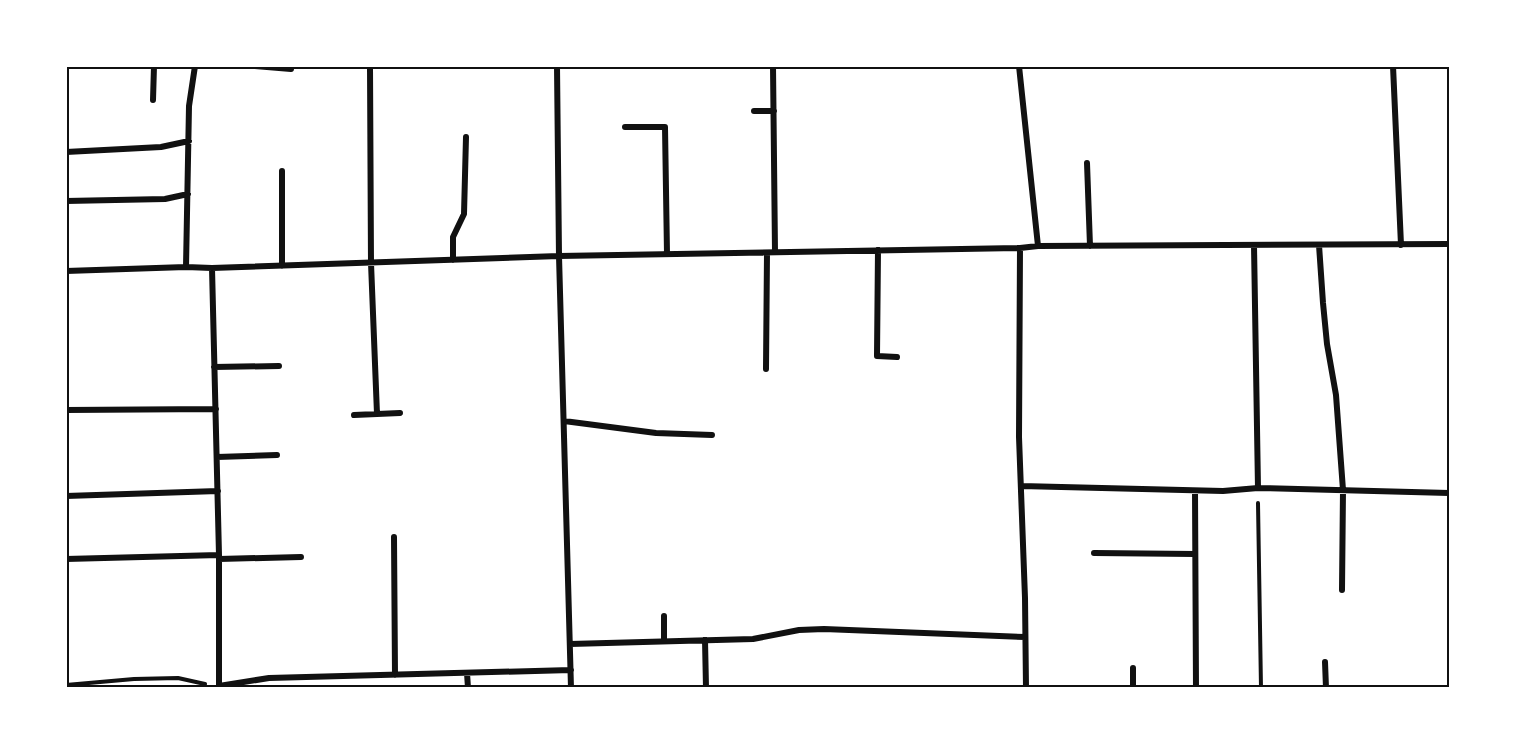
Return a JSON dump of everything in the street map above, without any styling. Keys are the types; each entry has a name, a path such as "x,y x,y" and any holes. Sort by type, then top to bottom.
{"street":[{"path":"153,100 154,66"},
{"path":"186,267 189,106 195,66"},
{"path":"255,66 291,69"},
{"path":"370,66 371,263 377,414"},
{"path":"557,66 559,256 571,688"},
{"path":"773,66 775,252"},
{"path":"1019,66 1038,246"},
{"path":"1393,66 1401,245"},
{"path":"754,111 774,111"},
{"path":"625,128 665,128 667,254"},
{"path":"453,260 453,237 464,214 466,137"},
{"path":"66,152 161,147 189,141"},
{"path":"1087,164 1090,246"},
{"path":"282,171 282,266"},
{"path":"66,201 165,199 188,194"},
{"path":"66,271 559,256 1038,246 1449,244"},
{"path":"1254,245 1258,488"},
{"path":"1319,245 1327,344 1336,394 1343,490 1342,590"},
{"path":"1020,248 1019,437 1026,688"},
{"path":"878,250 877,356 897,357"},
{"path":"766,369 767,253"},
{"path":"212,268 218,491 219,687 268,678 571,670"},
{"path":"214,366 279,366"},
{"path":"66,410 216,409"},
{"path":"354,415 400,413"},
{"path":"564,421 656,433 712,435"},
{"path":"217,457 277,455"},
{"path":"1021,486 1195,491 1258,488 1449,493"},
{"path":"66,496 218,491"},
{"path":"1195,491 1196,688"},
{"path":"393,537 394,675"},
{"path":"1094,553 1195,554"},
{"path":"66,559 301,557"},
{"path":"664,616 664,641"},
{"path":"570,644 753,639 799,630 824,629 1025,637"},
{"path":"705,640 706,688"},
{"path":"1325,662 1326,688"},
{"path":"1133,668 1133,688"},
{"path":"467,673 468,688"}],"path":[{"path":"1258,488 1261,688"},
{"path":"66,685 178,678 219,687"}]}
